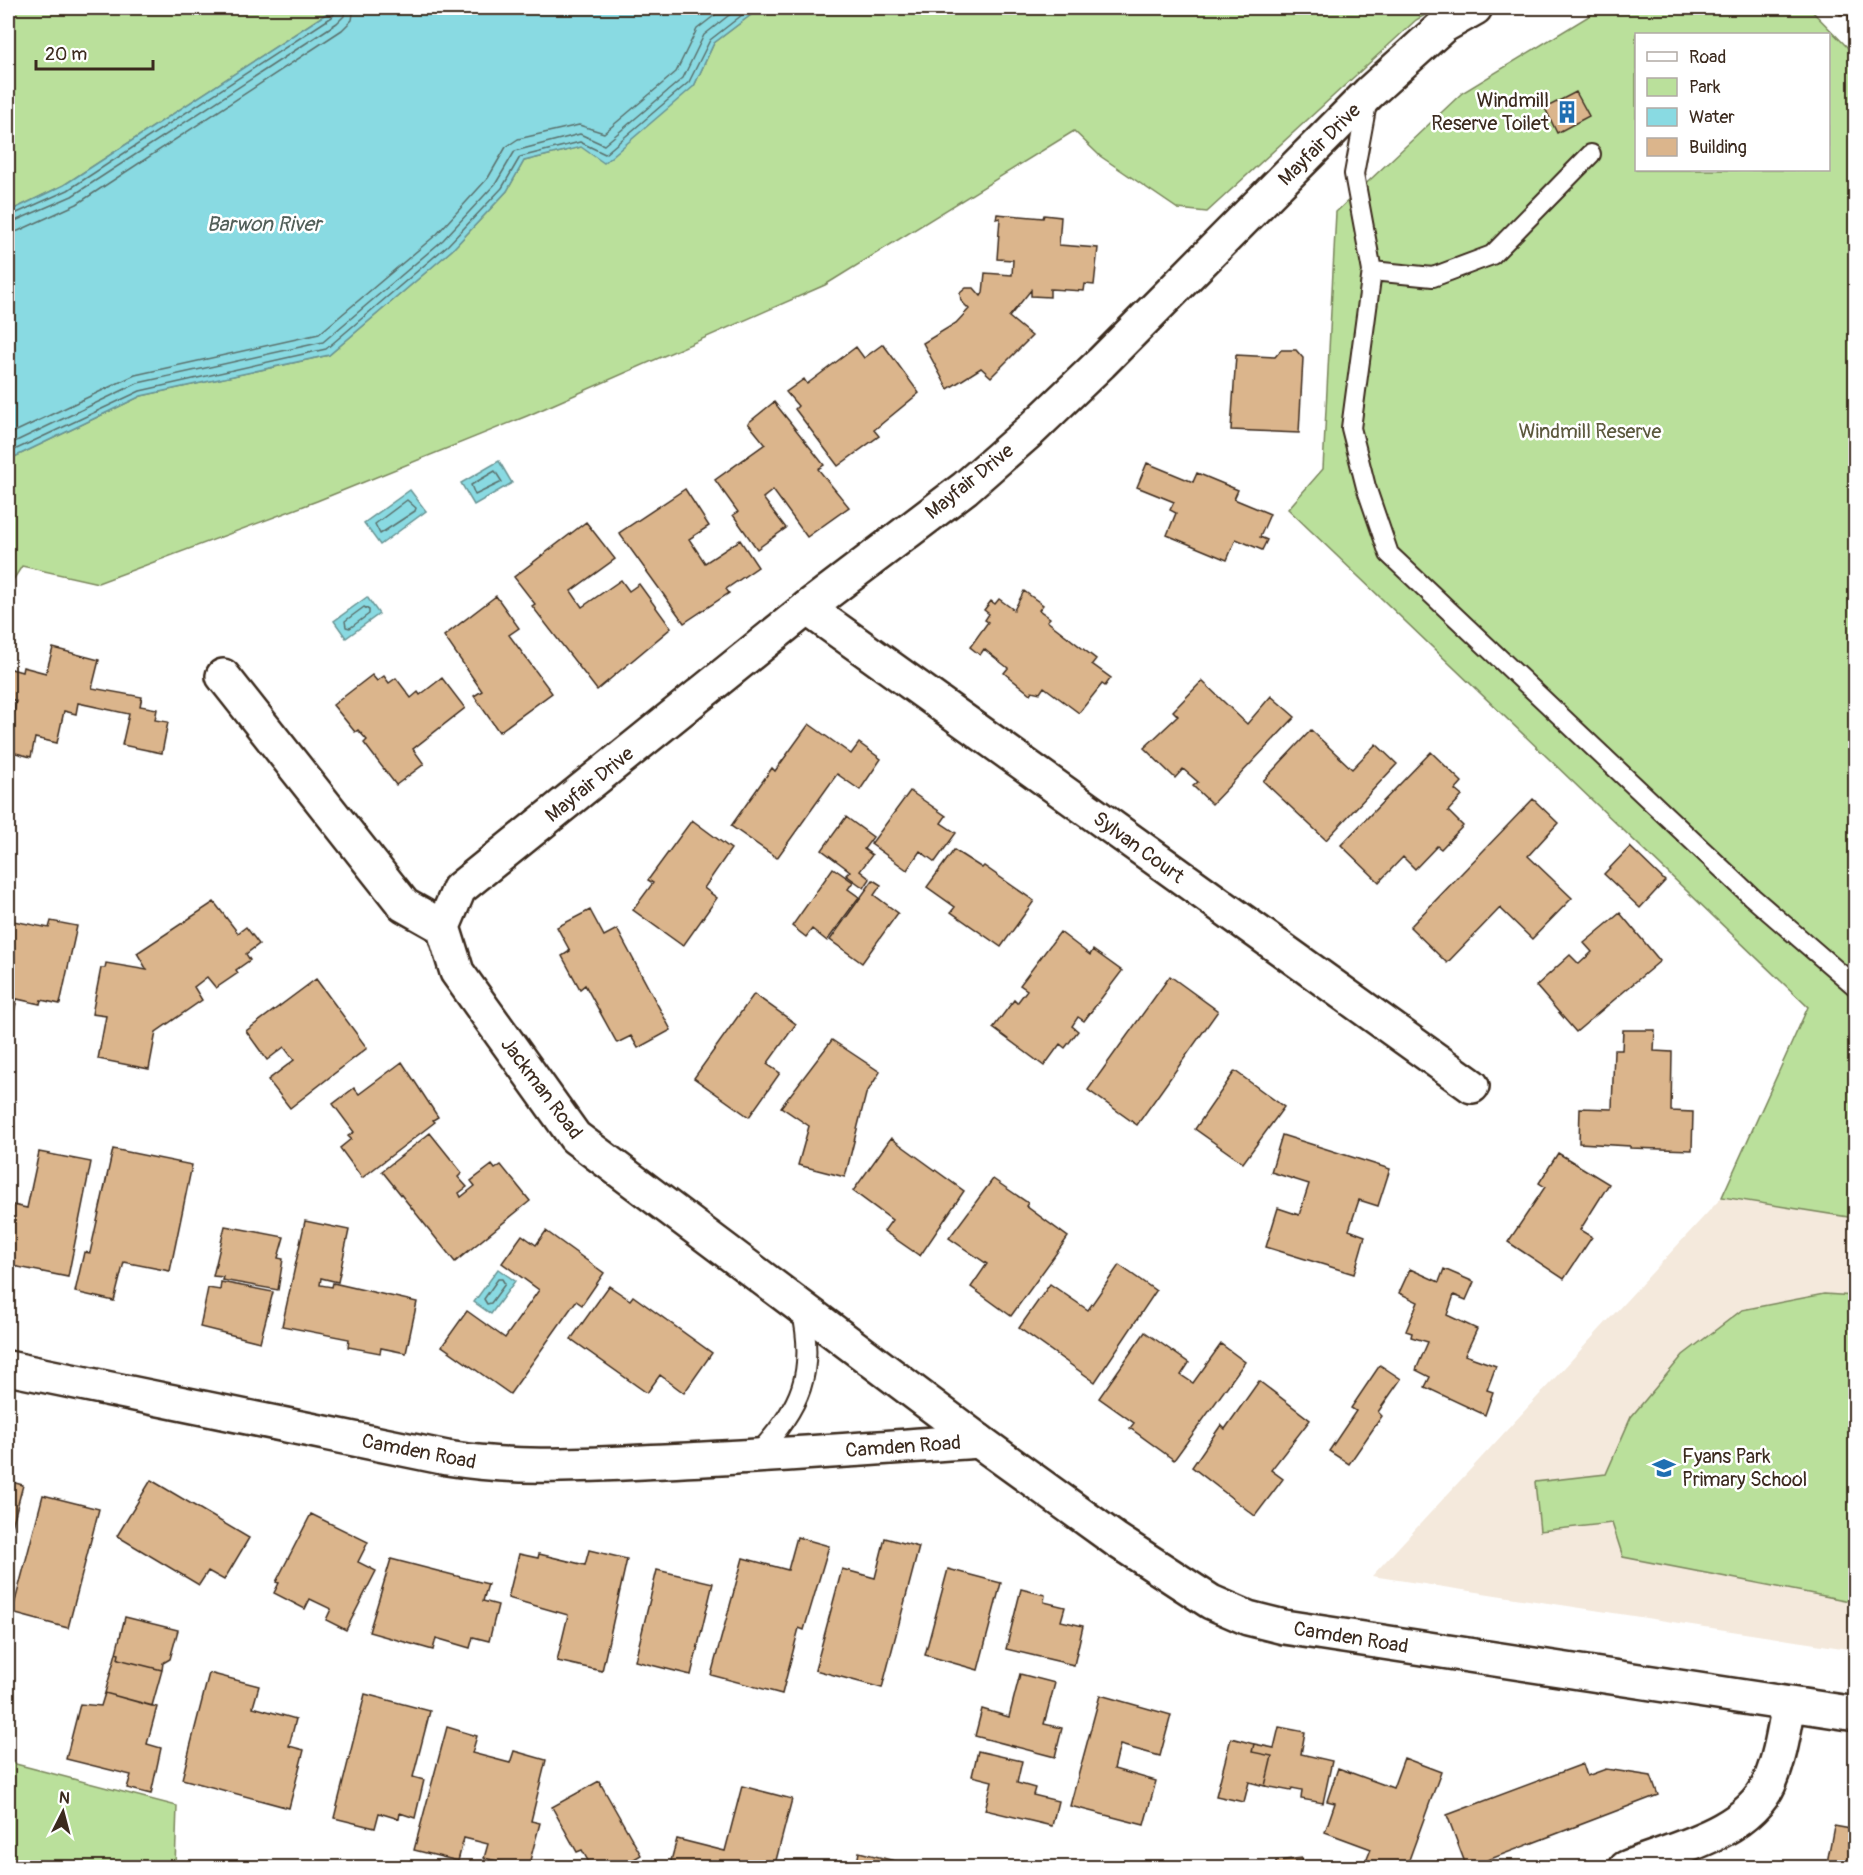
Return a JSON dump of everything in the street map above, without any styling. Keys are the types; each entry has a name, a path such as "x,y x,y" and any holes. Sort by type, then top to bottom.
{"street":[{"name":"Mayfair Drive","path":"443,927 459,889 807,608 965,488 1031,430 1188,278 1369,93 1443,26 1475,8"},
{"name":"Sylvan Court","path":"807,608 1472,1086"},
{"path":"223,676 404,905 443,927"},
{"name":"Jackman Road","path":"443,927 457,972 575,1137 979,1441"},
{"name":"Camden Road","path":"8,1368 447,1458 497,1466 542,1467 979,1441 1174,1579 1211,1602 1248,1618 1284,1627 1856,1714"},
{"path":"1626,1868 1725,1829 1747,1815 1762,1796 1772,1776 1790,1704"}],"lane":[{"path":"1369,93 1354,174 1372,270 1351,428 1366,487 1389,554 1752,897 1856,987"},
{"path":"1372,270 1434,277 1492,255 1591,154"},
{"path":"754,1456 787,1420 803,1386 807,1356 801,1308"}],"shaded area":[{"name":"Fyans Park Primary School","path":"1722,1197 1855,1218 1855,1650 1372,1576"}],"green space":[{"path":"8,8 335,8 64,185 8,212"},
{"path":"760,8 1437,8 1416,20 1207,212 1178,209 1100,156 1074,131 825,285 527,416 317,501 98,583 22,566 8,588 8,460 141,396 329,355 452,250 507,191 524,161 581,147 694,86 714,43"},
{"name":"Windmill Reserve","path":"1602,8 1809,8 1855,55 1855,1218 1722,1197 1808,1007 1288,509 1323,469 1336,212 1462,93"},
{"path":"1824,1294 1855,1296 1855,1602 1623,1557 1612,1523 1540,1531 1535,1482 1606,1474 1631,1417 1683,1355 1742,1310"},
{"path":"8,1762 177,1806 175,1867 8,1867"}],"water":[{"name":"Barwon River","path":"335,8 760,8 714,43 694,86 604,163 581,147 524,161 507,191 452,250 329,355 141,396 8,460 8,212 64,185"},
{"path":"499,461 512,483 474,505 461,483"},
{"path":"410,490 426,511 380,545 364,523"},
{"path":"367,597 379,614 346,638 334,621"},
{"path":"498,1269 515,1281 491,1314 474,1302"}],"building":[{"path":"1838,8 1856,8 1856,24 1850,26 1848,14 1840,15"},
{"name":"Windmill Reserve Toilet","path":"1576,92 1589,116 1557,133 1545,108"},
{"path":"997,214 1043,218 1044,215 1061,217 1059,245 1098,248 1094,285 1085,284 1084,291 1050,289 1050,297 1031,296 1031,290 1009,317 1032,336 991,377 981,368 948,389 923,343 956,323 969,309 961,301 960,293 966,288 974,288 981,296 985,273 1012,275 1013,260 997,259 1000,218 996,219"},
{"path":"883,344 919,393 874,430 879,436 838,466 795,409 798,406 786,392 804,379 807,384 856,347 864,358"},
{"path":"1281,350 1296,350 1303,358 1299,433 1231,430 1236,355 1275,357"},
{"path":"774,402 824,465 818,469 849,507 807,537 773,490 763,498 786,528 757,549 733,515 738,512 715,480 765,444 748,423"},
{"path":"1147,463 1193,482 1197,473 1238,490 1234,499 1270,514 1260,537 1267,540 1262,550 1236,539 1227,560 1167,535 1176,513 1170,510 1174,502 1137,487"},
{"path":"685,489 709,526 689,539 705,563 740,540 758,567 726,589 729,593 684,623 619,533"},
{"path":"586,522 615,559 571,591 582,607 621,580 629,591 639,584 671,628 597,690 532,606 535,604 514,577"},
{"path":"1024,591 1043,605 1039,610 1050,618 1047,621 1096,659 1092,664 1111,678 1105,686 1102,684 1079,713 1044,687 1040,693 1032,691 1030,694 1004,673 1008,668 984,649 980,655 970,647 988,622 985,620 989,614 984,610 991,601 995,604 999,599 1014,610"},
{"path":"496,596 519,628 509,635 552,693 499,732 474,696 482,691 444,636"},
{"path":"53,648 99,660 92,688 142,697 140,706 157,709 155,720 168,722 162,753 122,745 129,714 78,703 76,714 64,711 57,743 35,738 31,757 8,751 16,701 8,698 8,668 22,672 23,667 46,673"},
{"path":"372,675 377,681 384,676 389,683 396,678 411,698 418,692 420,695 442,678 465,708 413,749 424,764 396,785 364,743 367,740 358,730 355,732 333,705"},
{"path":"1202,681 1247,724 1271,696 1295,717 1212,804 1193,786 1198,782 1183,769 1175,778 1144,748 1178,716 1173,711"},
{"path":"809,724 851,754 859,743 881,759 860,790 837,774 777,858 731,826 772,768 775,771"},
{"path":"1311,730 1352,769 1376,744 1397,764 1326,840 1263,781"},
{"path":"1431,752 1462,782 1455,790 1462,796 1448,811 1463,826 1441,849 1437,846 1415,869 1403,857 1379,882 1341,845"},
{"path":"910,791 946,816 941,823 956,833 935,862 920,851 907,870 871,844"},
{"path":"1533,799 1558,823 1528,856 1572,898 1532,939 1500,908 1447,963 1410,927"},
{"path":"846,817 873,837 864,849 872,855 860,871 870,879 864,888 846,875 850,871 822,850"},
{"path":"692,820 731,849 704,888 717,898 683,946 633,910 653,883 648,880"},
{"path":"1630,847 1665,881 1640,908 1604,874"},
{"path":"954,850 982,868 984,866 1034,901 1001,947 951,912 955,907 927,887"},
{"path":"833,868 853,882 848,889 859,897 827,941 812,929 806,937 792,926"},
{"path":"873,880 881,885 874,895 898,913 862,963 830,940"},
{"path":"214,902 238,933 246,927 259,944 246,954 250,960 236,970 238,973 216,988 207,977 194,987 202,1000 156,1032 149,1069 98,1059 106,1016 92,1014 101,968 105,968 106,963 147,970 137,953"},
{"path":"590,910 604,936 617,929 671,1030 638,1048 631,1036 617,1043 585,985 580,989 562,956 570,951 557,927"},
{"path":"1620,913 1660,961 1576,1032 1536,986 1570,955 1579,964 1592,952 1584,943"},
{"path":"8,920 49,928 51,921 77,926 60,1004 41,1000 40,1004 17,999 14,1012 8,1011"},
{"path":"1060,932 1090,955 1093,950 1122,971 1084,1021 1078,1017 1072,1026 1078,1031 1065,1048 1060,1044 1044,1066 993,1028 1014,1000 1017,1003 1027,990 1020,985"},
{"path":"1170,976 1218,1011 1137,1125 1088,1090"},
{"path":"316,979 367,1048 290,1108 268,1080 294,1060 284,1047 267,1060 246,1031"},
{"path":"754,994 796,1024 767,1064 780,1073 749,1117 694,1078"},
{"path":"1623,1030 1655,1030 1654,1051 1672,1052 1671,1111 1693,1112 1692,1150 1630,1148 1630,1146 1579,1143 1580,1108 1612,1109 1614,1050 1622,1050"},
{"path":"832,1040 880,1072 866,1094 845,1177 798,1165 809,1126 781,1107"},
{"path":"402,1062 438,1117 433,1120 435,1122 362,1178 340,1148 351,1139 348,1136 354,1132 333,1104 354,1088 359,1094"},
{"path":"1235,1071 1284,1107 1243,1163 1195,1129"},
{"path":"430,1133 462,1173 458,1177 467,1187 459,1193 461,1197 475,1186 471,1181 492,1165 495,1169 501,1165 530,1201 455,1262 382,1171"},
{"path":"1282,1135 1390,1169 1378,1206 1359,1200 1349,1230 1365,1236 1354,1274 1266,1247 1278,1208 1299,1215 1309,1184 1271,1172"},
{"path":"891,1138 964,1191 920,1256 884,1231 892,1220 853,1191"},
{"path":"113,1149 192,1165 170,1271 124,1262 114,1301 75,1292 84,1252 90,1253"},
{"path":"39,1152 91,1162 68,1277 8,1265 8,1204 27,1208"},
{"path":"1558,1153 1609,1184 1580,1230 1592,1237 1564,1279 1508,1242 1545,1187 1539,1183"},
{"path":"993,1179 1028,1203 1026,1206 1068,1237 1011,1316 971,1287 987,1264 949,1238"},
{"path":"305,1221 349,1230 338,1282 321,1278 320,1285 332,1287 333,1283 417,1302 406,1353 381,1348 380,1353 348,1347 349,1339 282,1326"},
{"path":"225,1226 284,1237 278,1258 283,1259 278,1290 222,1280 223,1277 213,1276"},
{"path":"546,1231 604,1273 582,1305 576,1301 510,1394 442,1346 467,1311 505,1338 539,1290 502,1263 522,1235 536,1245"},
{"path":"1119,1265 1156,1291 1095,1382 1019,1328 1050,1284 1088,1310"},
{"path":"1410,1269 1439,1282 1444,1269 1474,1282 1466,1300 1454,1295 1447,1315 1477,1329 1465,1355 1496,1366 1487,1390 1493,1392 1485,1415 1425,1387 1430,1377 1416,1370 1428,1342 1411,1337 1412,1333 1406,1331 1418,1302 1399,1293"},
{"path":"221,1282 273,1292 260,1342 200,1327 208,1288 220,1290"},
{"path":"609,1286 630,1300 633,1296 712,1353 684,1393 660,1375 647,1393 571,1339"},
{"path":"1145,1332 1189,1363 1181,1375 1193,1383 1221,1344 1245,1362 1174,1460 1130,1428 1134,1423 1099,1398"},
{"path":"1380,1365 1401,1379 1378,1412 1382,1416 1349,1464 1329,1451 1356,1411 1351,1408"},
{"path":"1259,1381 1310,1420 1271,1470 1283,1479 1255,1516 1192,1467 1221,1425 1225,1429"},
{"path":"151,1480 249,1538 224,1580 208,1571 199,1585 117,1536"},
{"path":"8,1481 23,1485 8,1542"},
{"path":"43,1495 99,1509 68,1628 12,1613"},
{"path":"311,1514 368,1542 358,1562 376,1571 346,1630 326,1620 331,1609 310,1599 305,1609 274,1593 279,1583 276,1582"},
{"path":"797,1537 829,1546 804,1630 799,1628 782,1694 711,1675 743,1558 788,1570"},
{"path":"885,1538 919,1547 882,1688 815,1670 842,1569 875,1578"},
{"path":"589,1550 627,1559 602,1671 557,1661 568,1615 508,1598 519,1554 538,1558 539,1554 585,1565"},
{"path":"391,1559 488,1584 483,1601 498,1605 489,1641 473,1637 470,1648 436,1638 433,1650 369,1632"},
{"path":"948,1569 1001,1583 978,1670 925,1655"},
{"path":"657,1570 713,1583 691,1675 635,1661"},
{"path":"1021,1589 1045,1595 1044,1602 1065,1607 1061,1621 1083,1626 1074,1665 1006,1649"},
{"path":"125,1617 178,1630 170,1659 163,1663 162,1670 118,1659 119,1654 116,1653"},
{"path":"116,1653 119,1654 118,1659 162,1670 152,1706 105,1693"},
{"path":"209,1673 259,1686 253,1707 296,1719 289,1746 304,1750 289,1808 182,1779"},
{"path":"1020,1674 1055,1683 1044,1724 1062,1728 1055,1757 975,1736 982,1709 1009,1717"},
{"path":"105,1693 157,1707 147,1744 161,1748 151,1794 127,1788 131,1775 66,1759 80,1704 101,1706"},
{"path":"365,1694 430,1711 413,1777 424,1780 415,1818 400,1813 399,1819 379,1813 375,1828 334,1818"},
{"path":"1100,1695 1171,1715 1160,1756 1120,1745 1114,1769 1156,1781 1144,1825 1070,1806"},
{"path":"447,1727 477,1736 472,1753 510,1763 514,1751 546,1760 531,1821 540,1823 528,1868 484,1858 488,1844 464,1838 458,1861 414,1850"},
{"path":"1279,1727 1305,1732 1301,1754 1332,1761 1323,1803 1301,1799 1302,1790 1292,1788 1291,1791 1265,1786 1272,1756 1252,1752 1254,1744 1274,1748"},
{"path":"1231,1738 1254,1744 1252,1752 1272,1756 1265,1786 1249,1782 1244,1802 1216,1796"},
{"path":"978,1751 1022,1761 1017,1783 1035,1788 1033,1795 1058,1801 1052,1826 985,1810 992,1781 972,1776"},
{"path":"1404,1758 1441,1772 1406,1868 1374,1868 1365,1864 1371,1849 1325,1832 1335,1803 1327,1801 1338,1768 1393,1788"},
{"path":"1583,1764 1587,1776 1606,1769 1651,1776 1658,1795 1467,1868 1447,1815"},
{"path":"599,1781 641,1855 619,1868 592,1868 582,1850 577,1852 552,1807"},
{"path":"742,1786 792,1799 774,1868 669,1868 677,1839 725,1851"},
{"path":"1834,1826 1856,1830 1856,1868 1826,1868"},
{"path":"859,1852 899,1862 897,1868 856,1868"},
{"path":"1302,1858 1303,1868 1264,1868 1276,1866 1276,1861"}],"place":[{"name":"Windmill Reserve Toilet","path":"1567,112"},
{"name":"Fyans Park Primary School","path":"1664,1468"}]}
